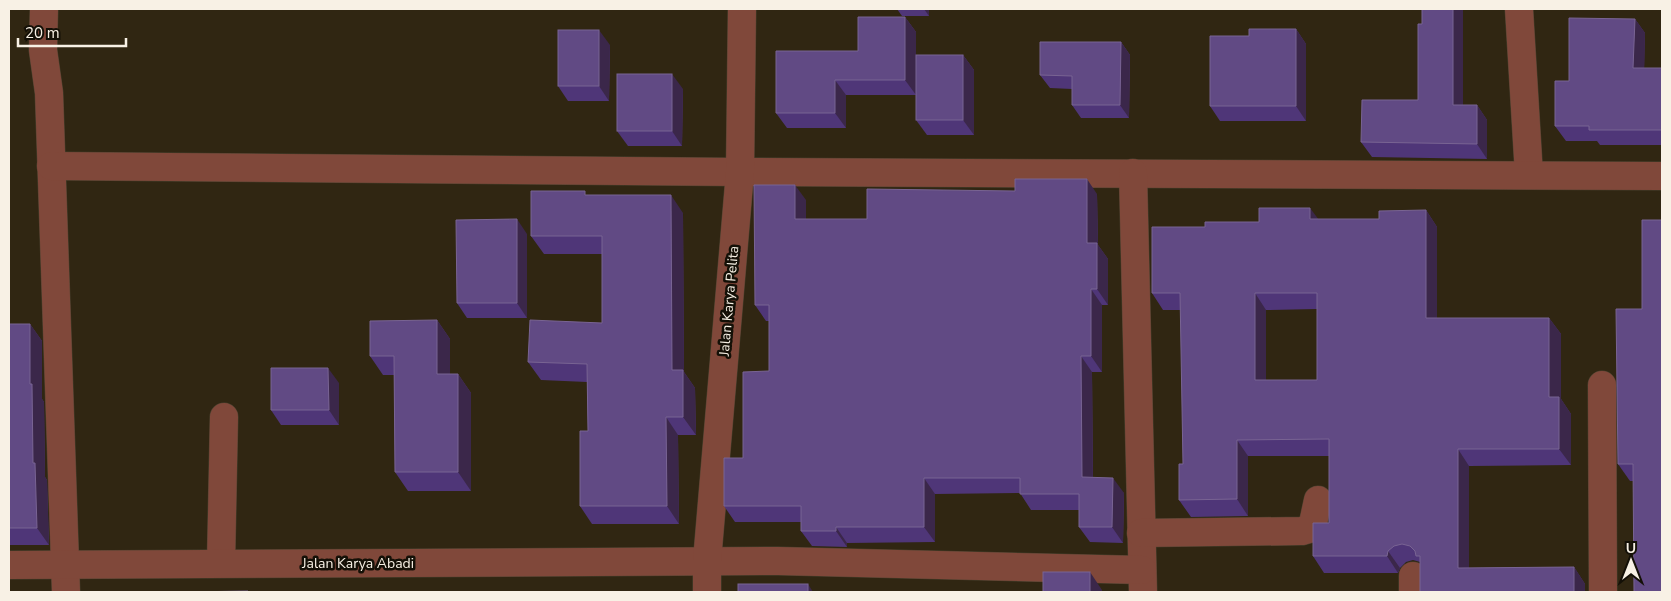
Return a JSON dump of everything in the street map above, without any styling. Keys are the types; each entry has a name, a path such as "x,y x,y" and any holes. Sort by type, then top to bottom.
{"street":[{"path":"44,9 43,50 49,93 66,592"},
{"name":"Jalan Karya Pelita","path":"707,592 707,561 740,172 742,9"},
{"path":"1519,9 1529,175"},
{"path":"51,166 740,172 1662,176"},
{"path":"1133,174 1143,581"},
{"path":"1602,385 1603,592"},
{"path":"221,563 224,417"},
{"path":"1141,533 1302,532 1312,528 1318,500"},
{"name":"Jalan Karya Abadi","path":"9,565 778,561 1143,581"}],"building":[{"path":"1422,9 1453,9 1453,105 1477,105 1477,144 1361,142 1362,100 1418,100 1418,24 1422,24"},
{"path":"858,17 905,17 905,80 835,80 835,113 776,113 776,51 858,51"},
{"path":"1569,18 1635,19 1633,68 1662,68 1662,130 1589,130 1589,126 1555,126 1555,81 1569,81"},
{"path":"1249,29 1296,29 1296,106 1210,106 1210,36 1249,36"},
{"path":"558,30 599,30 599,86 558,86"},
{"path":"1040,42 1121,42 1120,105 1072,105 1072,76 1040,75"},
{"path":"916,55 963,55 963,120 916,120"},
{"path":"617,74 672,74 672,131 617,131"},
{"path":"1015,179 1087,179 1087,243 1097,243 1097,289 1091,289 1091,356 1081,356 1082,477 1113,478 1112,527 1079,527 1079,494 1020,494 1020,478 924,478 924,527 836,527 836,531 801,531 801,506 724,506 724,458 743,458 743,372 769,371 769,305 755,305 754,185 795,185 795,219 867,219 867,189 1015,191"},
{"path":"531,191 585,191 585,195 671,195 672,370 683,370 683,417 666,417 667,506 580,506 580,431 588,431 587,364 528,362 530,320 602,323 602,236 531,236"},
{"path":"1259,208 1310,208 1310,219 1379,219 1379,211 1426,210 1426,318 1549,318 1549,397 1559,397 1559,449 1458,449 1458,568 1574,567 1574,592 1420,592 1420,556 1416,556 1415,551 1410,546 1402,544 1394,546 1388,551 1387,556 1313,556 1313,523 1329,523 1329,439 1237,440 1237,499 1179,500 1179,464 1183,464 1180,293 1152,293 1152,227 1205,227 1205,222 1259,222","holes":["1255,293 1317,293 1317,380 1255,380"]},
{"path":"517,219 517,303 457,303 456,220"},
{"path":"1642,220 1662,220 1662,592 1634,592 1633,464 1618,464 1616,309 1642,309"},
{"path":"437,320 437,374 458,374 458,472 395,472 394,356 370,356 370,321"},
{"path":"9,324 30,324 30,384 32,384 33,463 35,463 37,528 9,528"},
{"path":"271,368 328,368 329,410 271,410"},
{"path":"1043,572 1090,572 1090,592 1043,592"},
{"path":"738,584 808,584 808,592 738,592"},
{"path":"248,591 248,592 187,592"}]}
